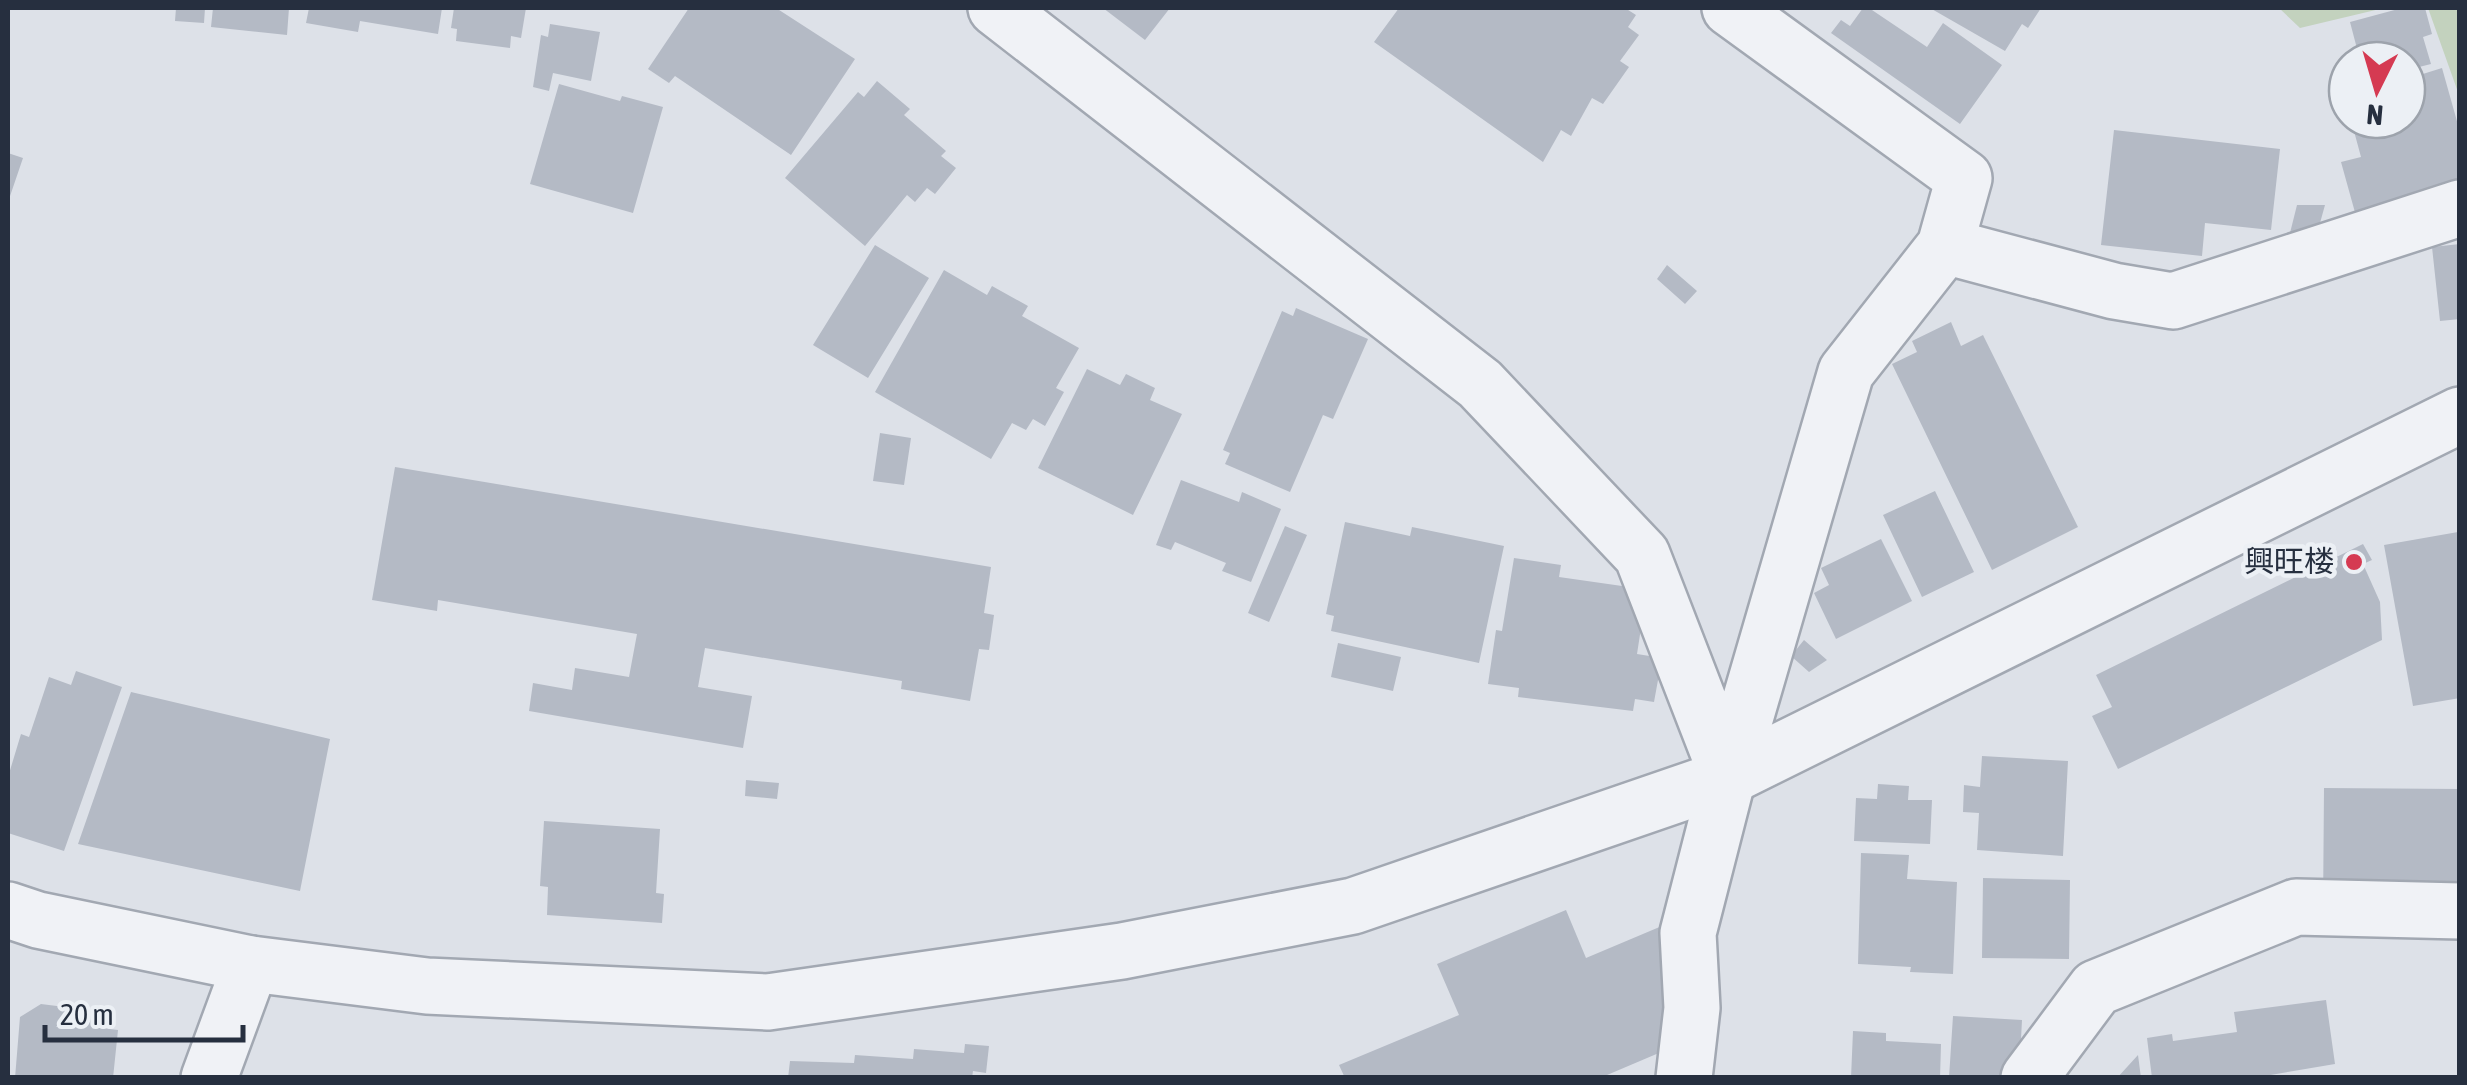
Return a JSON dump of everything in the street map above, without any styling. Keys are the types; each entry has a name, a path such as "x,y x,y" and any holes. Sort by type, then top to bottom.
{"street":[{"path":"996,8 1494,398 1642,555 1728,777"},
{"path":"1684,1078 1692,1008 1688,933 1728,777 1846,372 1945,246 1964,178 1730,8"},
{"path":"1945,246 2114,291 2173,301 2460,208"},
{"path":"8,910 38,920 251,964 428,986 768,1002 1122,952 1353,906 1728,777 2460,415"},
{"path":"2030,1078 2096,988 2296,907 2460,912"},
{"path":"209,1078 251,964"}],"green space":[{"path":"2279,8 2384,8 2300,28"},
{"path":"2428,8 2459,8 2459,95"}],"building":[{"path":"176,8 205,8 204,23 175,21"},
{"path":"213,8 289,8 287,35 211,27"},
{"path":"309,8 442,8 438,34 360,21 358,32 306,23"},
{"path":"454,8 526,8 521,38 511,36 510,48 456,41 457,29 451,28"},
{"path":"689,8 776,8 855,59 791,155 675,76 669,83 648,69"},
{"path":"1103,8 1170,8 1145,40"},
{"path":"1399,8 1625,8 1636,15 1628,27 1639,35 1620,61 1629,67 1603,104 1592,98 1571,136 1561,130 1543,162 1374,42"},
{"path":"1863,8 1869,8 1927,47 1943,23 2002,65 1960,124 1831,33 1841,20 1850,26"},
{"path":"1930,8 2041,8 2028,28 2022,24 2005,51"},
{"path":"2402,8 2425,8 2432,34 2424,40 2355,40 2350,22"},
{"path":"550,24 600,32 591,81 553,73 549,91 533,87 541,35 548,37"},
{"path":"2442,68 2460,132 2460,188 2356,216 2341,162 2361,157 2356,140 2427,140 2427,73"},
{"path":"877,81 910,109 904,115 946,151 941,156 956,168 935,194 927,188 915,202 907,195 865,246 785,178 858,92 864,97"},
{"path":"559,84 620,101 622,96 663,107 633,213 530,184"},
{"path":"2114,130 2280,149 2271,230 2205,223 2202,256 2101,245"},
{"path":"8,153 23,158 8,202"},
{"path":"2297,205 2325,205 2315,241 2287,245"},
{"path":"2460,244 2460,319 2440,321 2432,247"},
{"path":"875,245 929,278 868,378 813,345"},
{"path":"1667,265 1697,291 1685,304 1657,279"},
{"path":"944,270 987,295 992,286 1028,306 1022,316 1079,348 1056,388 1064,392 1045,426 1033,419 1026,430 1012,423 991,459 875,392"},
{"path":"1296,308 1368,339 1333,419 1323,415 1290,492 1225,464 1230,453 1223,450 1282,311 1293,316"},
{"path":"1951,322 1961,346 1983,335 2078,527 1992,570 1892,364 1917,352 1912,341"},
{"path":"1087,369 1120,385 1126,374 1155,388 1150,400 1182,414 1133,515 1038,468"},
{"path":"880,433 911,438 904,485 873,481"},
{"path":"395,467 991,567 984,613 994,615 989,650 979,649 970,701 901,689 902,681 705,648 698,687 752,696 743,748 529,711 533,683 572,690 575,668 629,677 637,634 438,600 437,611 372,600"},
{"path":"1181,480 1239,502 1242,492 1281,509 1251,582 1222,571 1226,563 1175,542 1171,550 1156,545"},
{"path":"1935,491 1974,572 1922,597 1883,515"},
{"path":"1345,522 1410,536 1412,527 1504,546 1479,663 1331,631 1334,616 1326,614"},
{"path":"1285,526 1307,535 1269,622 1248,613"},
{"path":"2458,532 2460,698 2413,706 2384,545"},
{"path":"1881,539 1912,601 1836,639 1814,593 1829,585 1821,568"},
{"path":"2363,544 2372,560 2363,564 2380,602 2382,640 2118,769 2092,716 2112,707 2096,675"},
{"path":"1514,558 1561,565 1559,577 1636,588 1645,602 1637,654 1662,658 1654,702 1635,699 1633,711 1518,697 1519,688 1488,684 1496,630 1502,631"},
{"path":"1804,640 1827,660 1809,672 1791,656"},
{"path":"1338,643 1401,657 1393,691 1331,677"},
{"path":"76,671 122,687 64,851 8,833 8,777 21,734 29,737 49,677 71,685"},
{"path":"131,692 330,739 300,891 78,844"},
{"path":"1982,756 2068,761 2063,856 1977,850 1979,813 1963,812 1964,785 1980,787"},
{"path":"746,780 779,783 777,799 745,796"},
{"path":"1878,784 1909,786 1908,800 1932,800 1930,844 1854,841 1856,798 1877,799"},
{"path":"2324,788 2460,789 2460,914 2323,912"},
{"path":"544,821 660,829 656,893 664,894 662,923 547,915 548,887 540,886"},
{"path":"1861,853 1909,855 1907,879 1957,882 1953,974 1858,964"},
{"path":"1983,878 2070,880 2069,959 1982,958"},
{"path":"1566,910 1586,958 1669,923 1713,1030 1600,1078 1345,1078 1339,1065 1459,1015 1437,964"},
{"path":"2326,1000 2335,1064 2253,1078 2152,1078 2147,1038 2172,1034 2173,1041 2237,1032 2234,1012"},
{"path":"41,1004 104,1012 102,1028 118,1030 113,1078 15,1078 20,1017"},
{"path":"1953,1016 2022,1020 2019,1078 1949,1078"},
{"path":"1853,1031 1886,1033 1886,1041 1941,1044 1940,1078 1851,1078"},
{"path":"965,1044 989,1046 986,1073 973,1071 972,1078 788,1078 790,1061 854,1063 855,1055 913,1059 914,1049 964,1053"},
{"path":"2138,1055 2141,1078 2117,1078"}],"place":[{"name":"興旺楼","path":"2354,562"}]}
